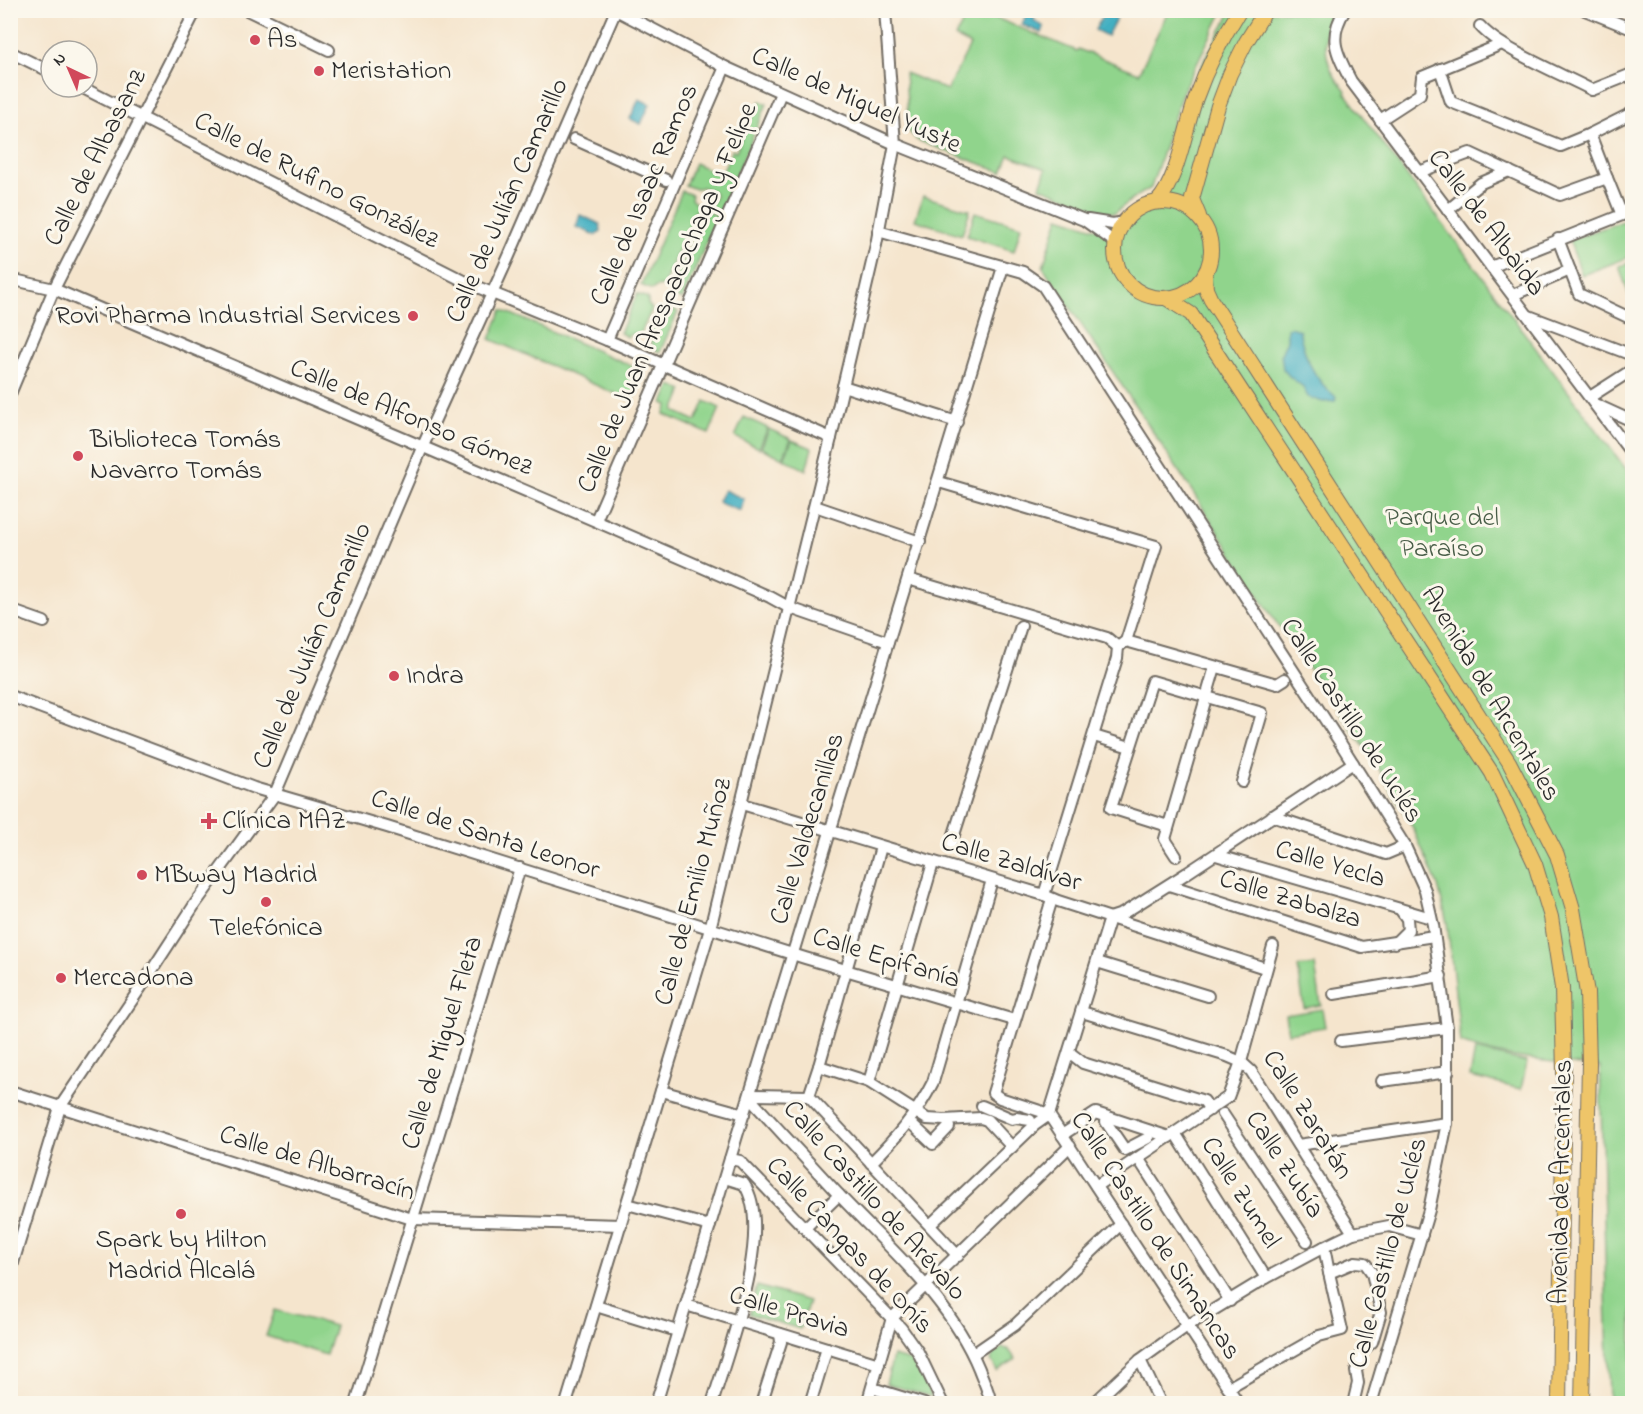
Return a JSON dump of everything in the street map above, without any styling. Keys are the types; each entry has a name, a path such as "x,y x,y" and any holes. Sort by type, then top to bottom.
{"main road":[{"path":"1157,202 1170,185 1188,122 1210,65 1240,10"},
{"path":"1246,42 1250,20 1256,10"},
{"path":"1199,218 1184,207 1166,202 1157,202 1138,209 1124,222 1116,243 1117,264 1127,283 1145,295 1166,298 1189,291 1205,274 1210,263 1209,236 1192,199 1218,106 1230,74 1266,10"},
{"name":"Avenida de Arcentales","path":"1205,274 1206,289 1211,300 1509,762 1557,855 1573,909 1587,993 1589,1063 1582,1404"},
{"name":"Avenida de Arcentales","path":"1166,298 1191,314 1492,773 1535,864 1551,917 1562,988 1564,1073 1559,1404"},
{"path":"1560,1317 1566,1333 1567,1404"}],"street":[{"name":"Calle de Albasanz","path":"10,394 54,289 196,10"},
{"path":"247,10 329,50"},
{"name":"Calle de Miguel Yuste","path":"616,10 724,67 895,144 1084,220 1116,243"},
{"name":"Calle de Julián Camarillo","path":"10,1273 60,1107 144,984 195,904 275,794 422,448 616,10"},
{"name":"Calle de Emilio Muñoz","path":"566,1404 710,929 843,386 895,144 885,10"},
{"name":"Calle de Albaida","path":"1345,10 1336,25 1336,53 1351,81 1632,454"},
{"path":"1585,10 1632,29"},
{"path":"1480,26 1502,44 1592,90 1632,75"},
{"path":"1380,120 1420,94 1422,77 1502,44"},
{"path":"10,52 39,66"},
{"name":"Calle de Isaac Ramos","path":"607,340 724,67"},
{"path":"1440,69 1451,102 1561,146 1632,113"},
{"name":"Calle de Juan Arespacochaga y Felipe","path":"596,520 782,93"},
{"name":"Calle de Rufino González","path":"99,96 459,279 607,340 831,438"},
{"path":"1491,267 1622,215 1590,134"},
{"path":"574,139 666,180"},
{"path":"1419,172 1470,153 1560,195 1607,178"},
{"path":"1448,210 1481,183 1509,171"},
{"name":"Calle de Miguel Yuste","path":"1084,220 1113,224 1124,222"},
{"name":"Calle Castillo de Uclés","path":"878,231 1023,272 1043,286 1353,763 1405,846 1425,890 1441,976 1447,1028 1447,1123 1436,1183 1422,1235 1371,1404"},
{"path":"1558,239 1579,294 1632,319"},
{"name":"Calle Valdecanillas","path":"656,1404 1003,267"},
{"path":"1512,295 1570,270"},
{"name":"Calle de Alfonso Gómez","path":"10,279 54,289 422,448 596,520 790,608 888,642"},
{"path":"1528,315 1632,355"},
{"path":"1632,370 1592,401 1632,421"},
{"path":"843,386 957,422"},
{"path":"939,482 1156,546 1117,658 994,1087 993,1093 1000,1098 1049,1114"},
{"path":"815,506 920,542"},
{"path":"908,579 1122,644 1278,684 1285,679"},
{"path":"10,610 44,622"},
{"path":"951,844 1021,626"},
{"path":"1176,856 1165,839 1215,667"},
{"path":"1168,826 1111,808 1152,681 1262,713 1242,782"},
{"name":"Calle de Santa Leonor","path":"10,696 275,794 520,868 710,929"},
{"path":"1094,736 1130,747"},
{"path":"1110,918 1122,914 1169,885 1353,763"},
{"name":"Calle Zaldívar","path":"742,804 1048,897 1265,968"},
{"path":"1272,816 1386,854 1405,846"},
{"path":"809,1096 881,847"},
{"name":"Calle Yecla","path":"1216,855 1431,918"},
{"path":"869,1082 933,862"},
{"name":"Calle de Miguel Fleta","path":"356,1404 520,868"},
{"path":"871,1163 893,1142 916,1113 933,1082 992,880"},
{"name":"Calle Zabalza","path":"1169,885 1362,947 1434,936"},
{"path":"1395,943 1408,930 1407,919 1400,909"},
{"name":"Calle Castillo de Simancas","path":"1110,918 1049,1114 1239,1404"},
{"name":"Calle Epifanía","path":"710,929 1014,1020"},
{"name":"Calle Zaratán","path":"1273,946 1265,968 1241,1062 1251,1071 1353,1233"},
{"path":"1097,962 1208,996"},
{"path":"1334,994 1441,976"},
{"path":"1082,1012 1241,1062 1228,1097 1096,1186"},
{"path":"1341,1041 1447,1028"},
{"path":"1069,1052 1083,1063 1204,1101 1210,1110"},
{"path":"819,1066 869,1082 927,1119 981,1118 987,1120 1012,1147"},
{"path":"1382,1081 1448,1072"},
{"name":"Calle de Albarracín","path":"10,1091 412,1219 621,1225"},
{"path":"661,1091 744,1114"},
{"path":"750,1095 809,1096 958,1256"},
{"name":"Calle Castillo de Arévalo","path":"750,1095 755,1104 925,1285 954,1322 972,1354 991,1404"},
{"path":"982,1106 1012,1119 1030,1120"},
{"path":"1062,1136 1096,1113 1172,1135"},
{"path":"930,1225 1049,1114"},
{"name":"Calle Zubía","path":"1223,1114 1307,1241"},
{"path":"1106,1122 1125,1150 1148,1138"},
{"path":"1298,1145 1447,1123"},
{"path":"915,1126 933,1144 949,1127"},
{"name":"Calle Zumel","path":"1172,1135 1266,1278"},
{"path":"867,1404 892,1318 1070,1146"},
{"path":"1138,1158 1230,1301"},
{"name":"Calle Cangas de Onís","path":"730,1159 740,1161 892,1318 918,1352 943,1404"},
{"path":"712,1404 749,1283 754,1244 753,1214 749,1191 744,1184 724,1178"},
{"path":"805,1228 839,1195"},
{"path":"627,1204 710,1226"},
{"path":"972,1354 1015,1325 1121,1224"},
{"path":"1093,1404 1140,1360 1186,1326 1266,1278 1324,1247 1353,1233 1389,1226 1422,1235"},
{"path":"1228,1388 1319,1336 1342,1330 1324,1247"},
{"name":"Calle Castillo de Uclés","path":"1329,1273 1355,1262 1365,1263 1372,1273 1381,1312 1372,1342 1364,1350 1356,1371 1358,1383 1353,1404"},
{"name":"Calle Pravia","path":"686,1305 879,1364"},
{"path":"596,1306 677,1331"},
{"path":"761,1404 781,1342 780,1334"},
{"path":"810,1404 827,1348"},
{"path":"1140,1360 1161,1404"},
{"path":"872,1388 924,1404"}],"green space":[{"path":"970,10 984,16 986,14 1139,73 1168,11 1223,11 1182,93 1151,188 1132,199 1115,213 1103,212 1040,187 1046,169 1009,155 1002,172 917,140 909,131 905,73 947,90 970,45 955,37"},
{"name":"Parque del Paraíso","path":"1232,11 1333,11 1327,27 1327,55 1333,73 1346,91 1345,93 1632,477 1632,1403 1609,1403 1600,1067 1511,1056 1461,1043 1447,923 1438,886 1412,826 1370,755 1273,618 1192,491 1043,267 1059,217 1107,232 1135,207 1158,191 1178,121 1205,58"},
{"path":"760,101 767,104 720,212 709,208 716,196 713,191 702,187 695,189 685,185 695,163 721,175 732,150 736,151 742,137 739,135 742,129 746,131 749,123 746,121 749,115 752,116"},
{"path":"682,191 692,195 691,199 698,206 663,286 652,290 641,285"},
{"path":"923,196 970,210 962,235 915,220"},
{"path":"706,211 718,216 682,300 670,291"},
{"path":"975,212 1021,226 1014,251 967,236"},
{"path":"1632,218 1632,256 1582,275 1569,240"},
{"path":"1632,262 1632,304 1619,266"},
{"path":"637,294 648,298 648,304 652,309 640,335 631,334 628,337 620,333"},
{"path":"668,307 678,312 660,352 653,349 646,337 659,311 662,312"},
{"path":"502,310 644,371 632,401 490,339"},
{"path":"671,385 683,390 674,411 696,421 705,401 720,408 709,434 664,414 668,405 663,403"},
{"path":"744,417 768,428 759,448 735,437"},
{"path":"769,429 791,439 783,458 761,448"},
{"path":"792,440 812,448 806,470 784,459"},
{"path":"1315,965 1321,1005 1304,1008 1298,967"},
{"path":"1322,1009 1325,1027 1288,1033 1285,1015"},
{"path":"1475,1050 1527,1062 1521,1089 1470,1077"},
{"path":"757,1286 809,1301 800,1329 749,1314"},
{"path":"275,1310 335,1326 326,1355 266,1336"},
{"path":"1002,1348 1008,1349 1016,1359 997,1371 991,1360 993,1354"},
{"path":"893,1356 915,1362 932,1397 886,1384"}],"water":[{"path":"1105,11 1120,11 1107,36 1095,30"},
{"path":"1027,12 1034,15 1034,20 1044,27 1042,33 1022,25"},
{"path":"639,99 650,104 641,124 630,119"},
{"path":"580,215 600,224 601,232 596,235 576,227"},
{"path":"1287,328 1299,330 1311,367 1321,383 1336,397 1335,401 1323,402 1308,397 1302,386 1283,369 1281,354 1287,340"},
{"path":"724,490 744,499 740,511 719,503"}],"place":[{"name":"As","path":"255,40"},
{"name":"Meristation","path":"319,71"},
{"name":"Rovi Pharma Industrial Services","path":"413,316"},
{"name":"Biblioteca Tomás Navarro Tomás","path":"78,456"},
{"name":"Indra","path":"394,676"},
{"name":"Clínica MAZ","path":"209,821"},
{"name":"MBway Madrid","path":"142,875"},
{"name":"Telefónica","path":"266,902"},
{"name":"Mercadona","path":"61,978"},
{"name":"Spark by Hilton Madrid Alcalá","path":"181,1214"}]}
